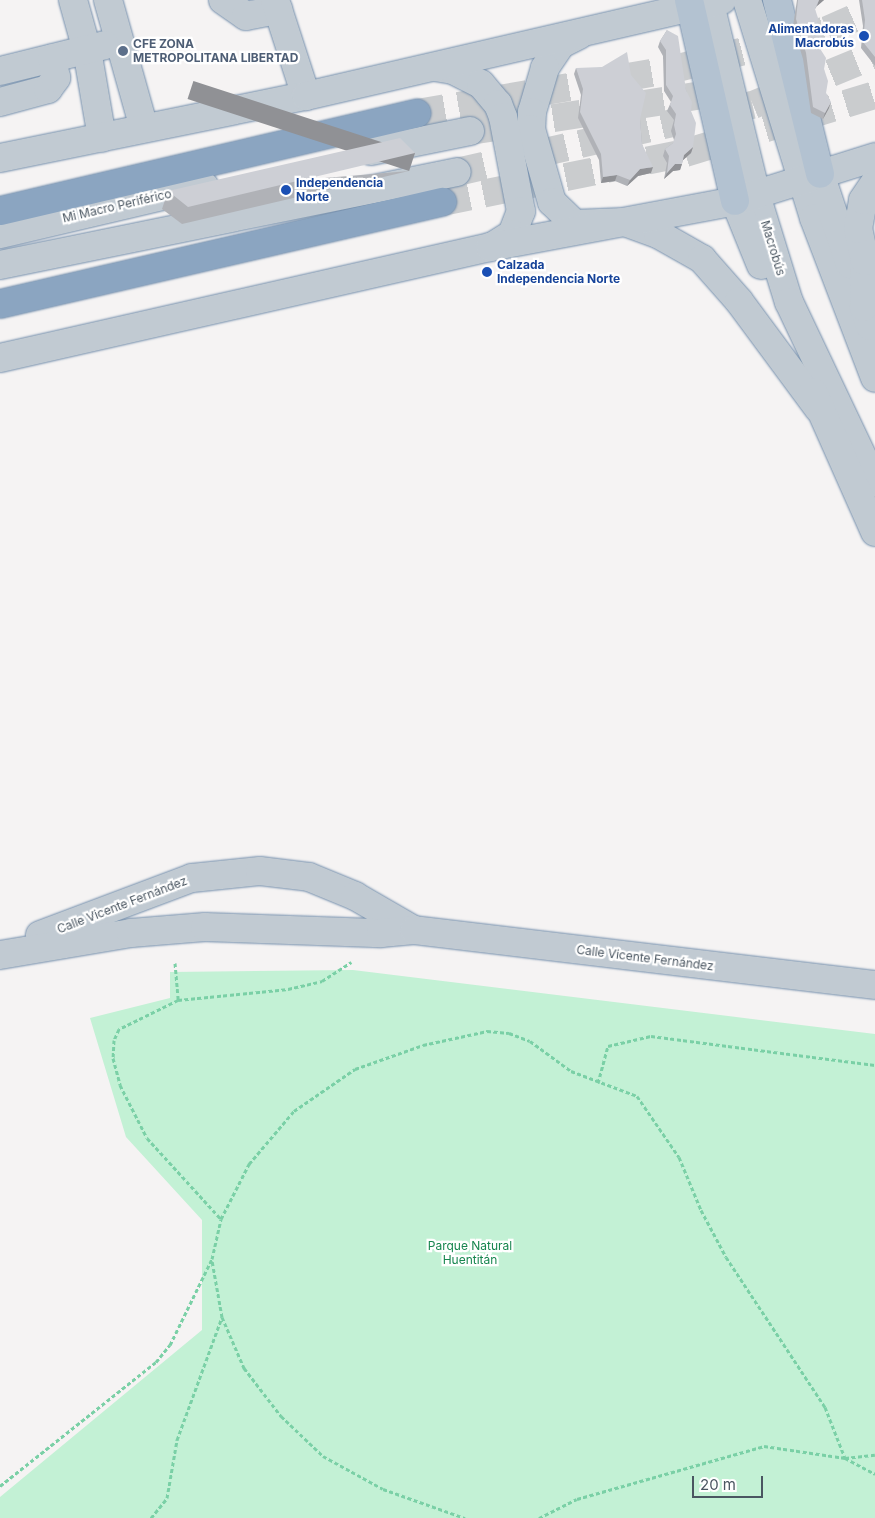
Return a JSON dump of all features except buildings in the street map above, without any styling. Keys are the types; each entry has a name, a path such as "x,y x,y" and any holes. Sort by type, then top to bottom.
{"highway":[{"path":"0,211 417,113"},
{"path":"0,304 442,202"}],"main road":[{"path":"776,0 811,177"},
{"path":"704,2 746,198"}],"street":[{"path":"73,0 87,50 102,138"},
{"path":"108,0 144,128"},
{"path":"223,0 246,16 277,5 306,96"},
{"path":"746,0 811,177 873,331"},
{"path":"0,158 306,96 704,2"},
{"path":"587,30 562,44 546,68 532,112 531,129 547,193 558,210 575,224 625,222 681,245 702,259 739,301 819,409"},
{"path":"0,71 87,50 118,40"},
{"path":"0,102 48,89 56,78 52,58"},
{"path":"432,66 453,70 481,84 498,104 503,117 521,211 512,234 490,247"},
{"name":"Mi Macro Periférico","path":"0,234 154,196 470,131"},
{"path":"0,358 490,247 746,198 875,157"},
{"path":"0,265 458,172"},
{"path":"811,177 875,378"},
{"path":"873,331 864,307 865,260 858,229 863,200 875,182"},
{"path":"746,198 819,409 875,532"},
{"name":"Macrobús","path":"746,198 789,302 875,483"},
{"name":"Calle Vicente Fernández","path":"0,954 166,886 218,874 260,871 309,877 356,896 414,930"},
{"name":"Calle Vicente Fernández","path":"0,954 130,933 205,927 380,933 414,930 875,985"}],"path":[{"path":"221,1219 147,1138 120,1085 113,1058 114,1040 119,1029 178,1000 288,989 322,981 351,962"},
{"path":"175,964 178,1000"},
{"path":"0,1486 156,1362 182,1326 212,1259 221,1219 249,1164 294,1111 355,1069 388,1056 455,1036 487,1031 509,1033 530,1041 571,1072 637,1096 679,1157 701,1210 726,1257 825,1407 845,1458 875,1474"},
{"path":"598,1083 608,1046 651,1036 875,1065"},
{"path":"212,1259 222,1317 244,1368 281,1416 323,1456 383,1489 465,1518"},
{"path":"151,1518 167,1498 177,1440 222,1317"},
{"path":"539,1518 577,1499 764,1446 845,1458 875,1455"}],"green space":[{"name":"Parque Natural Huentitán","path":"353,970 875,1034 875,1518 0,1518 0,1497 202,1330 202,1220 126,1137 90,1018 170,998 170,972"}],"tunnel":[{"path":"417,113 674,69 827,30 875,9"},
{"path":"457,172 753,105 875,55"},
{"path":"470,131 734,90"},
{"path":"442,202 685,153 875,95"}],"place":[{"name":"Alimentadoras Macrobús","path":"864,36"},
{"name":"CFE ZONA METROPOLITANA LIBERTAD","path":"123,51"},
{"name":"Independencia Norte","path":"286,190"},
{"name":"Calzada Independencia Norte","path":"487,272"}]}
